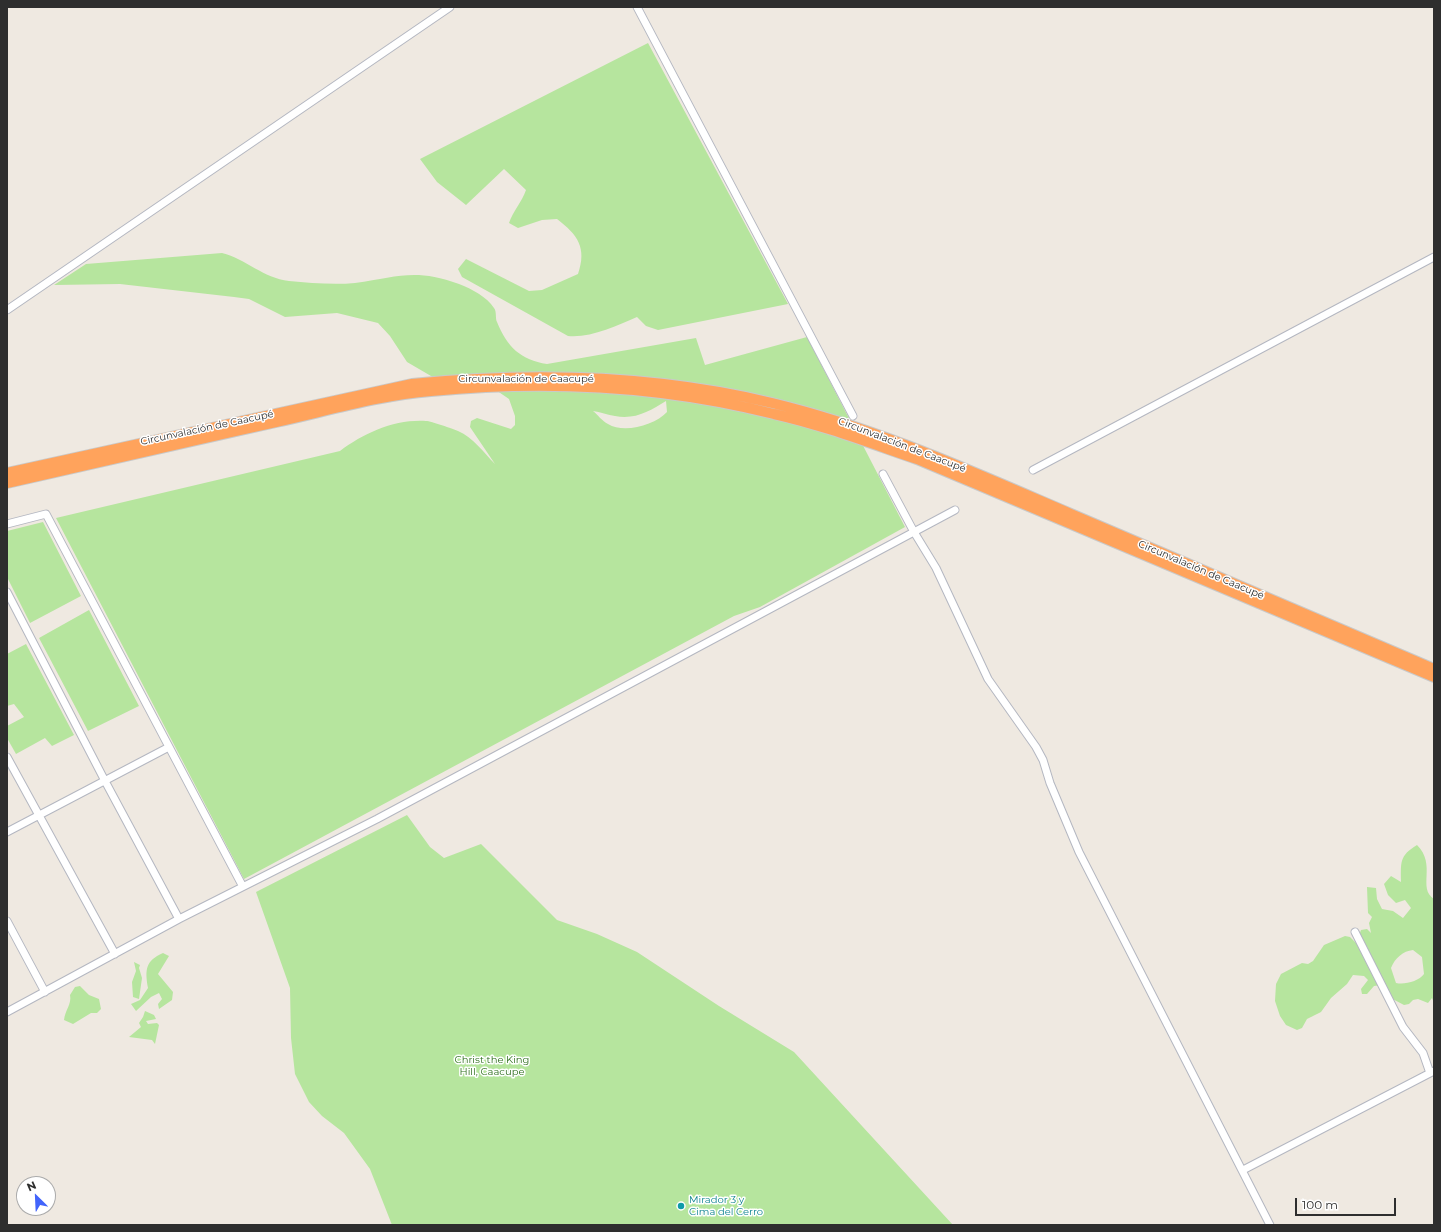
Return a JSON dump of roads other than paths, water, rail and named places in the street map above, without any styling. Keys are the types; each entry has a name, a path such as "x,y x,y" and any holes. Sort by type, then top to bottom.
{"highway":[{"name":"Circunvalación de Caacupé","path":"7,473 155,439 412,384 455,380 568,377 677,385 770,402 862,428 983,477 1434,668"},
{"name":"Circunvalación de Caacupé","path":"7,483 357,404 429,391 544,386 608,388 666,394 722,402 776,414 848,435 917,459 1434,677"}],"street":[{"path":"7,310 450,7"},
{"path":"637,7 853,416"},
{"path":"1033,470 1434,257"},
{"path":"883,474 914,532 936,568 988,679 1036,747 1043,760 1050,783 1079,852 1270,1225"},
{"path":"7,1012 242,886 376,819 955,510"},
{"path":"7,524 46,514 242,886"},
{"path":"7,592 105,781 179,919"},
{"path":"7,832 169,747"},
{"path":"7,757 115,954"},
{"path":"7,920 45,992"},
{"path":"1243,1170 1432,1072 1424,1053 1403,1027 1354,932"}],"place":[{"name":"Mirador 3 y Cima del Cerro","path":"681,1206"}],"park label":[{"name":"Christ the King Hill, Caacupe","path":"492,1066"}]}
